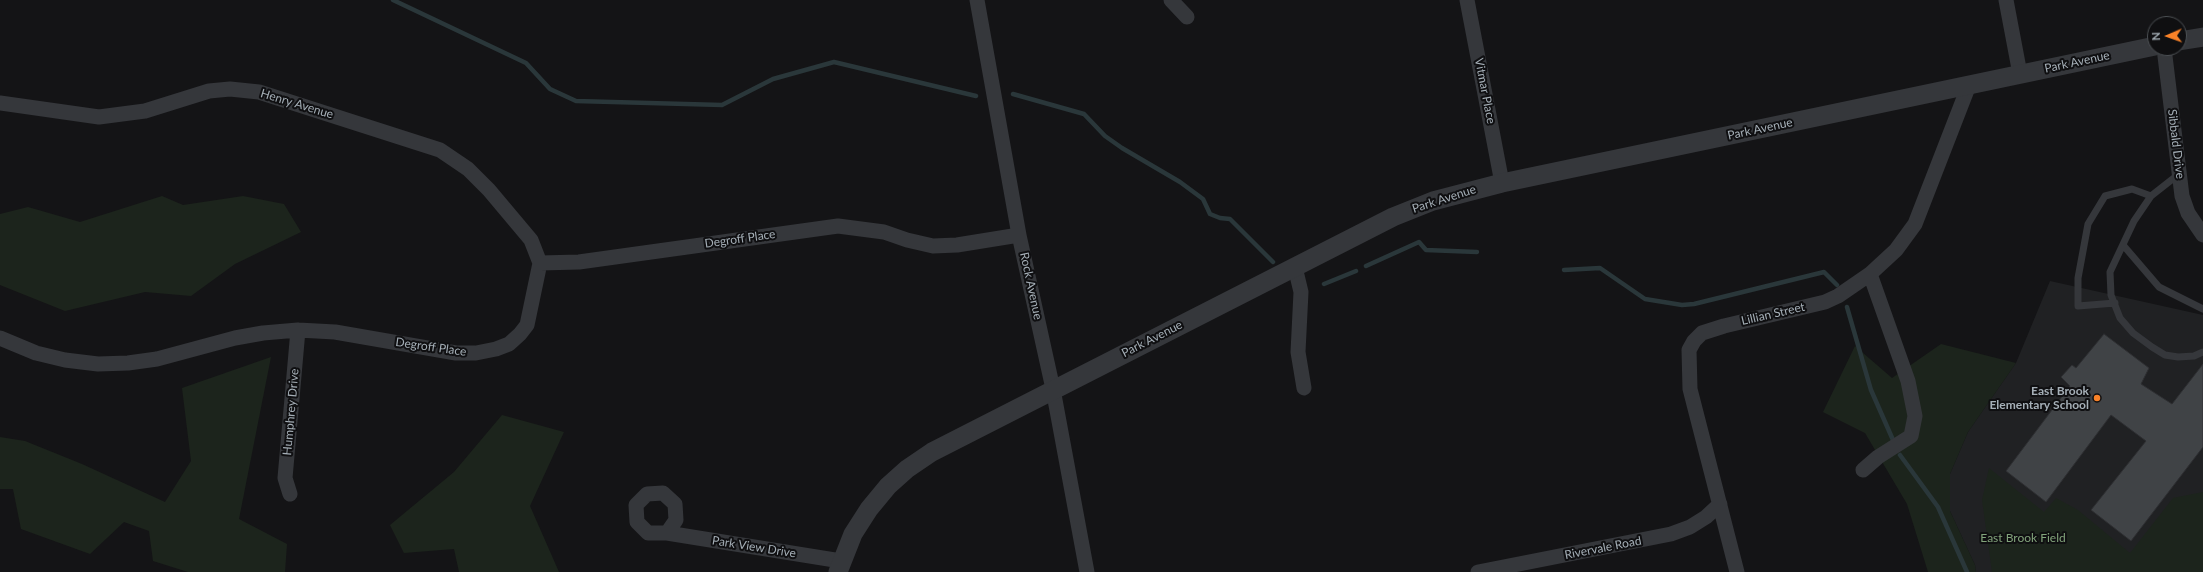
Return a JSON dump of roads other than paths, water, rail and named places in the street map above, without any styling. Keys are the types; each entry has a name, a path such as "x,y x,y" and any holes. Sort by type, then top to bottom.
{"street":[{"name":"Rock Avenue","path":"977,0 1019,235 1054,389 1087,572"},
{"path":"1171,0 1187,17"},
{"name":"Vitmar Place","path":"1467,0 1502,183"},
{"path":"2006,0 2020,74"},
{"path":"2187,40 2203,37"},
{"name":"Park Avenue","path":"840,566 853,534 869,509 888,486 907,469 932,452 1393,216 1433,201 1502,183 2147,48"},
{"name":"Sibbald Drive","path":"2165,56 2182,196 2188,213 2203,235"},
{"name":"Lillian Street","path":"1737,572 1690,389 1689,350 1694,341 1702,333 1724,326 1825,302 1838,296 1870,274 1896,250 1915,224 1969,85"},
{"name":"Henry Avenue","path":"0,103 99,117 145,111 210,91 230,89 258,92 440,150 468,169 494,195 531,240 540,263"},
{"name":"Degroff Place","path":"0,338 36,353 64,360 98,364 128,363 157,359 249,336 298,330 334,332 456,353 476,353 496,349 509,344 520,334 526,325 540,263 578,262 838,226 884,232 907,240 933,246 957,245 1019,235"},
{"path":"1295,267 1301,292 1298,352 1304,388"},
{"path":"1863,470 1878,457 1911,436 1915,416 1908,382 1870,274"},
{"name":"Humphrey Drive","path":"290,494 285,478 298,330"},
{"name":"Rivervale Road","path":"1478,572 1671,534 1690,527 1720,504"},
{"name":"Park View Drive","path":"668,533 840,566"}],"lane":[{"path":"2179,173 2151,196 2134,221 2110,272 2111,295 2120,318 2133,333 2165,354 2178,357 2194,356 2203,352"},
{"path":"2114,303 2078,306 2078,278 2088,224 2105,196 2132,189 2151,196"},
{"path":"2123,245 2159,287 2203,309"}],"waterway":[{"path":"393,0 526,63 550,89 576,101 722,105 773,79 834,62 976,96"},
{"path":"1013,94 1084,114 1105,136 1122,148 1180,182 1203,199 1210,214 1220,218 1230,219 1273,262"},
{"path":"1366,266 1419,242 1426,250 1477,252"},
{"path":"1564,270 1600,268 1645,299 1682,305 1694,304 1824,272 1837,285"},
{"path":"1324,284 1356,271"},
{"path":"1847,307 1871,390 1893,440"},
{"path":"1900,455 1938,507 1967,572"}],"place":[{"name":"East Brook Elementary School","path":"2097,398"}],"park label":[{"name":"East Brook Field","path":"2023,538"}]}
